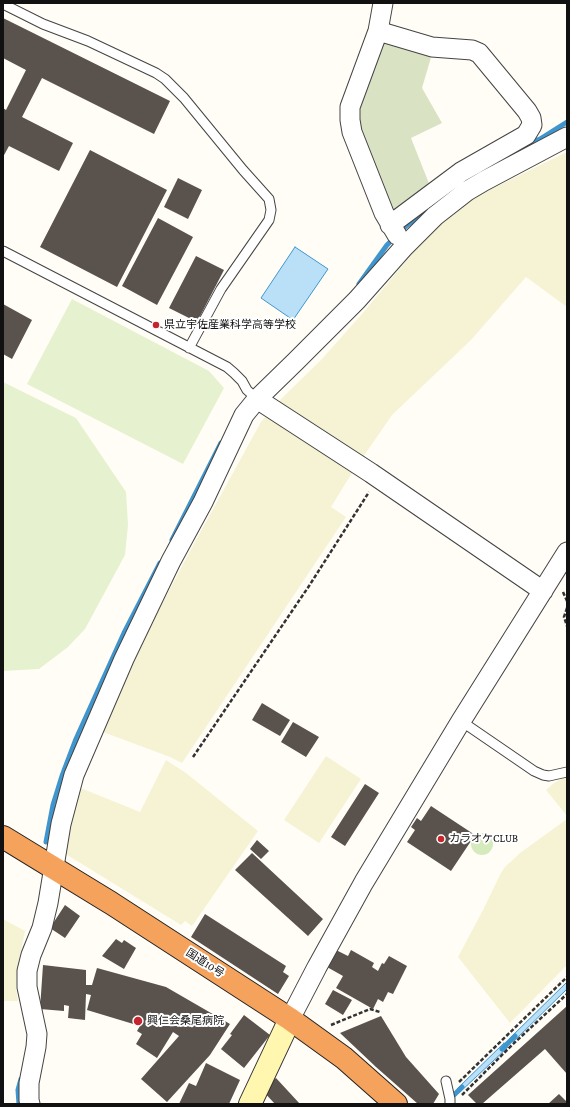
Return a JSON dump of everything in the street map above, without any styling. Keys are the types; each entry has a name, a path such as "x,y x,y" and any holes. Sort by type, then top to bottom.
{"highway":[{"name":"国道10号","path":"3,837 111,903 290,1019 344,1058 396,1104"}],"street":[{"path":"383,3 378,31 350,107 350,120 352,132 384,213 404,247"},
{"path":"378,31 432,48 472,50 479,53 527,112 531,118 532,125 526,135 461,172 390,225"},
{"path":"30,1104 29,1083 37,1034 27,987 27,971 31,955 42,928 69,790 83,753 124,659 171,561 203,502 239,424 250,406 357,300 404,247 435,216 467,191 511,165 567,137"},
{"path":"257,399 378,478 543,591"},
{"path":"250,1104 290,1019 364,882 567,552"}],"lane":[{"path":"3,4 43,24 88,41 156,73 165,79 184,98 243,170 269,199 271,210 269,220 221,289 190,348"},
{"path":"3,251 190,348 234,373 242,381 247,390 257,399"},
{"path":"462,721 534,771 549,776 567,772"},
{"path":"446,1081 450,1104"}],"path":[{"path":"193,757 309,586 378,478"},
{"path":"567,608 564,616 567,626"},
{"path":"449,1092 567,977"},
{"path":"458,1099 512,1045 567,994"},
{"path":"327,1027 370,1009 380,1012"}],"shaded area":[{"path":"567,152 567,307 526,277 471,340 392,415 350,476 331,507 346,517 182,763 170,757 103,732 141,644 261,422 280,400 321,360 362,314 421,243 441,224 461,207 483,193"},
{"path":"326,756 361,779 319,843 284,820"},
{"path":"166,760 186,773 258,831 192,926 185,921 181,925 64,853 78,787 140,812"},
{"path":"567,776 567,816 546,790 554,783"},
{"path":"567,819 567,965 510,1023 458,957 505,867 520,853"},
{"path":"3,919 25,931 17,971 16,987 18,1001 3,1001"}],"green space":[{"path":"382,39 432,54 422,88 442,123 411,138 430,186 394,211 386,209 357,118 360,94"},
{"path":"72,299 209,371 224,388 183,464 27,384"},
{"path":"3,382 76,418 126,492 128,525 125,555 85,629 68,647 39,669 3,671"},
{"path":"482,833 490,836 493,844 490,852 482,855 474,852 471,844 474,836"}],"water":[{"path":"295,247 328,269 293,320 261,298"},
{"path":"567,982 567,989 513,1042 509,1039"},
{"path":"504,1043 508,1047 459,1093 457,1089"}],"building":[{"path":"3,18 170,101 154,134 42,78 22,117 73,143 59,171 9,146 3,157 3,108 6,110 26,70 3,58"},
{"path":"90,150 167,190 117,287 40,247"},
{"path":"178,178 202,190 188,219 164,207"},
{"path":"158,218 193,237 157,305 122,286"},
{"path":"196,256 224,270 197,322 169,308"},
{"path":"3,304 32,320 12,359 3,354"},
{"path":"262,703 290,720 280,736 252,720"},
{"path":"293,722 319,737 306,757 281,742"},
{"path":"365,784 379,793 345,846 331,837"},
{"name":"カラオケCLUB","path":"431,806 475,835 451,871 407,842 415,830 411,827 417,818 421,821"},
{"path":"257,840 269,851 261,859 250,849"},
{"path":"252,853 323,919 308,936 235,870"},
{"path":"65,905 80,916 65,938 50,928"},
{"path":"205,914 286,966 283,972 289,976 278,994 191,937"},
{"path":"116,939 122,943 124,940 136,948 124,969 102,956"},
{"path":"336,950 348,956 351,950 374,963 372,967 378,971 382,963 384,964 389,956 407,966 393,994 388,992 383,1002 378,999 373,1009 336,988 343,976 327,967"},
{"path":"43,965 86,970 86,985 92,985 97,968 166,987 230,1024 210,1055 167,1102 141,1079 179,1036 173,1032 157,1058 136,1044 142,1034 137,1031 140,1026 87,1010 91,995 86,994 85,1020 68,1018 69,1006 64,1005 64,1011 40,1009"},
{"path":"333,990 352,1000 343,1015 325,1004"},
{"path":"567,1006 567,1074 545,1049 482,1104 477,1104 468,1095"},
{"path":"244,1015 270,1035 244,1068 221,1049 232,1035 230,1034"},
{"path":"381,1016 406,1057 439,1094 433,1104 418,1104 340,1033"},
{"path":"206,1063 240,1080 229,1104 179,1104 189,1083 196,1086"},
{"path":"276,1078 300,1104 275,1104 262,1090"},
{"path":"559,1094 566,1101 567,1100 567,1104 548,1104"}],"waterway":[{"path":"526,145 540,139 567,122"},
{"path":"359,284 387,245 406,226 446,195"},
{"path":"172,540 221,443"},
{"path":"46,842 53,805 76,739 124,633 160,563"},
{"path":"502,1049 515,1036"},
{"path":"19,1104 18,1090 21,1079"},
{"path":"449,1100 462,1087"}],"place":[{"name":"県立宇佐産業科学高等学校","path":"156,325"},
{"name":"カラオケCLUB","path":"441,839"},
{"name":"興仁会桑尾病院","path":"138,1021"}]}
